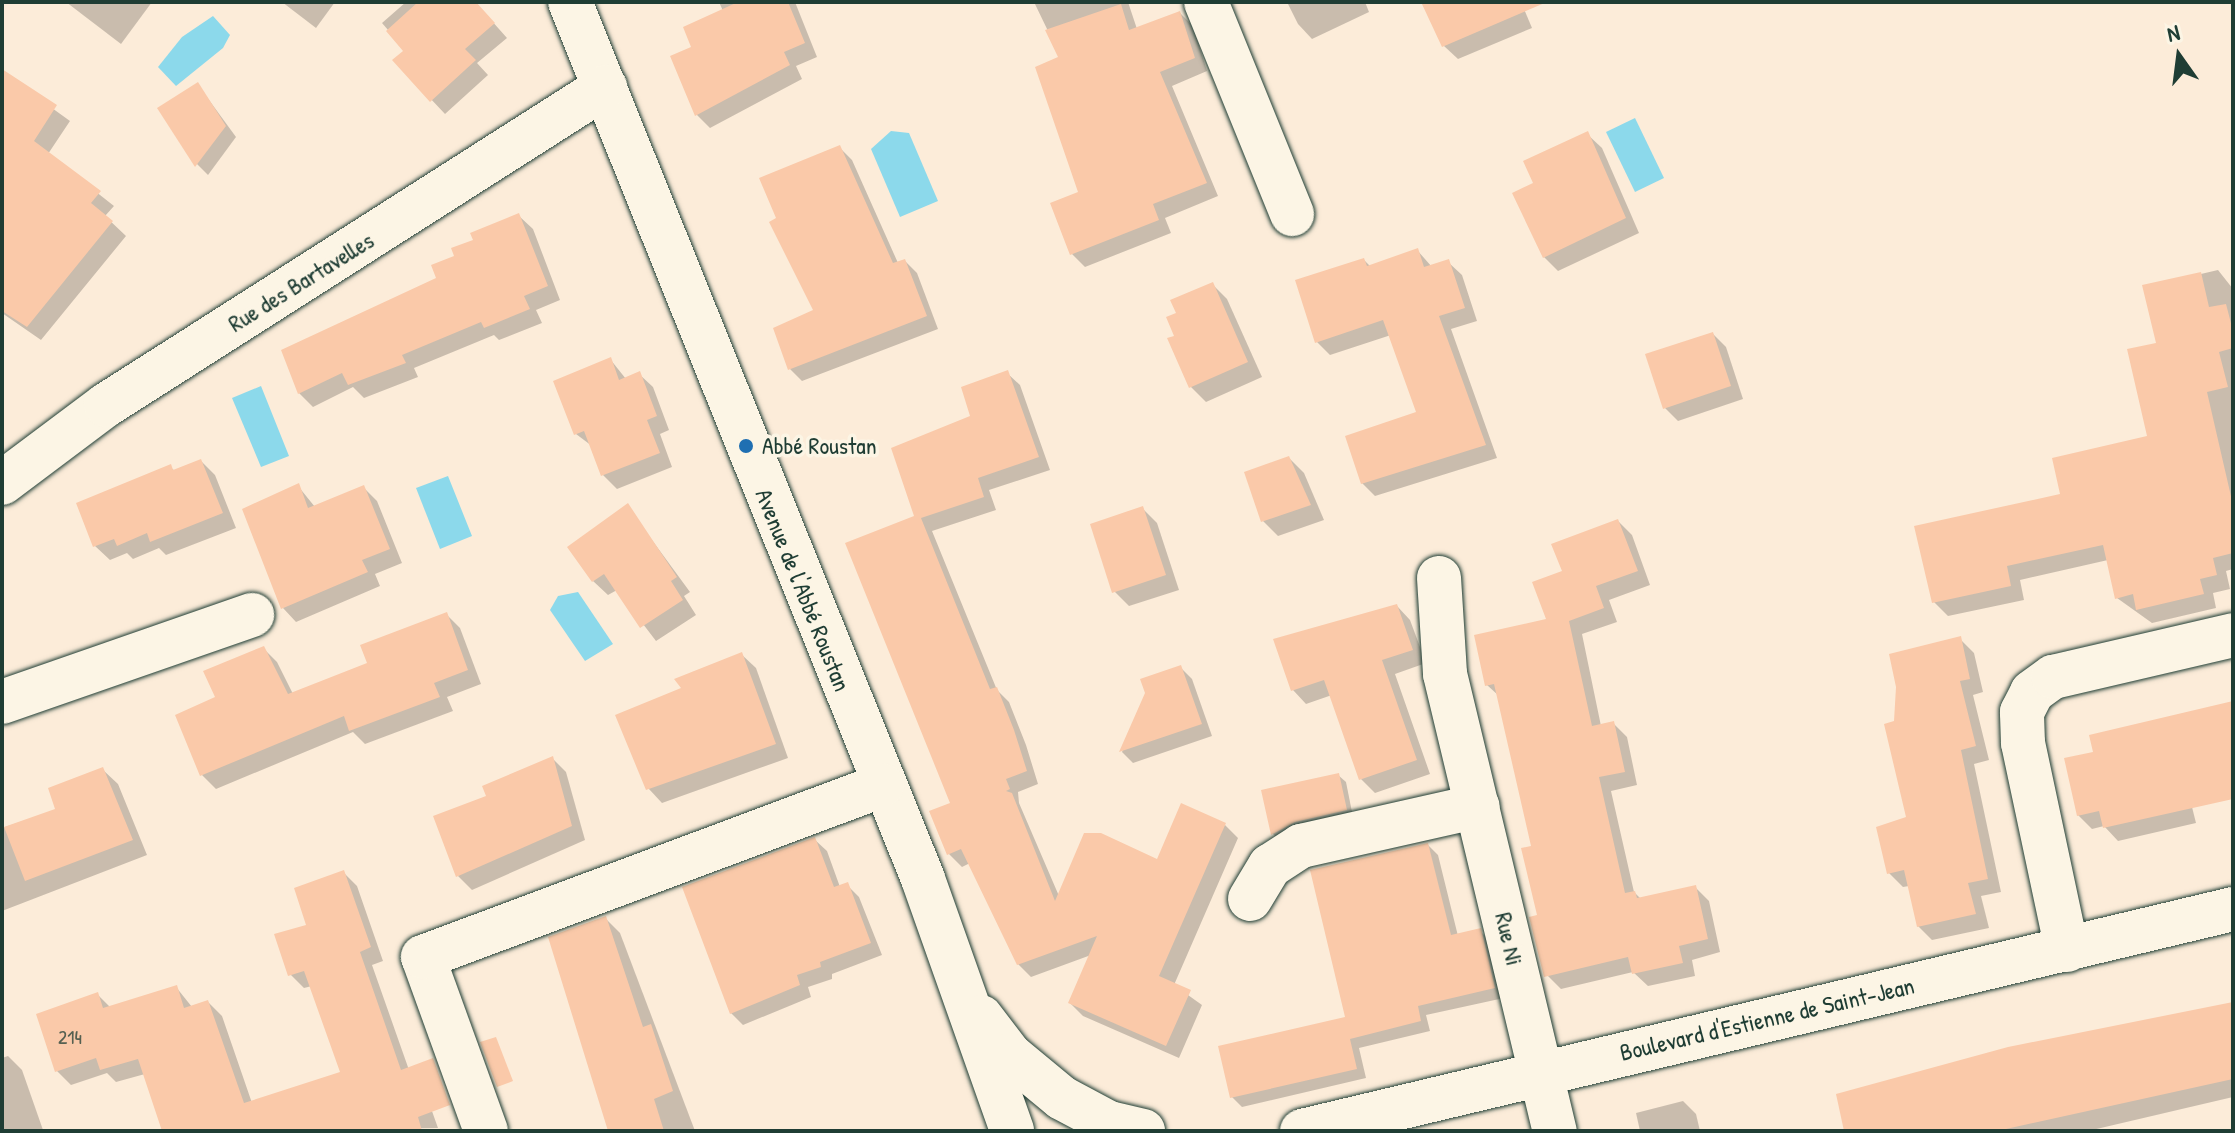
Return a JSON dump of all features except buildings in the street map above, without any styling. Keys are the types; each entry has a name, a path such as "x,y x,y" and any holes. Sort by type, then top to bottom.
{"street":[{"name":"Avenue de l'Abbé Roustan","path":"570,2 968,999 1012,1131"},
{"path":"1206,2 1292,214"},
{"name":"Rue des Bartavelles","path":"2,483 106,405 605,87"},
{"name":"Rue Ni","path":"1439,578 1445,674 1555,1131"},
{"path":"2,702 252,615"},
{"path":"2067,950 2023,743 2022,712 2032,692 2053,677 2233,635"},
{"path":"486,1131 423,957 882,785"},
{"path":"1250,899 1270,866 1301,846 1478,806"},
{"name":"Boulevard d'Estienne de Saint-Jean","path":"1302,1131 1541,1071 2233,909"},
{"name":"Avenue de l'Abbé Roustan","path":"968,999 1010,1055 1062,1098 1122,1128"}],"water":[{"path":"213,16 230,35 223,48 176,86 158,67 182,37"},
{"path":"1635,118 1664,178 1635,192 1606,132"},
{"path":"891,131 909,133 938,201 900,217 871,149"},
{"path":"261,386 289,456 261,467 232,398"},
{"path":"448,476 472,536 440,549 416,488"},
{"path":"578,592 613,644 585,661 550,610 558,596"}],"place":[{"name":"Abbé Roustan","path":"746,446"}]}
